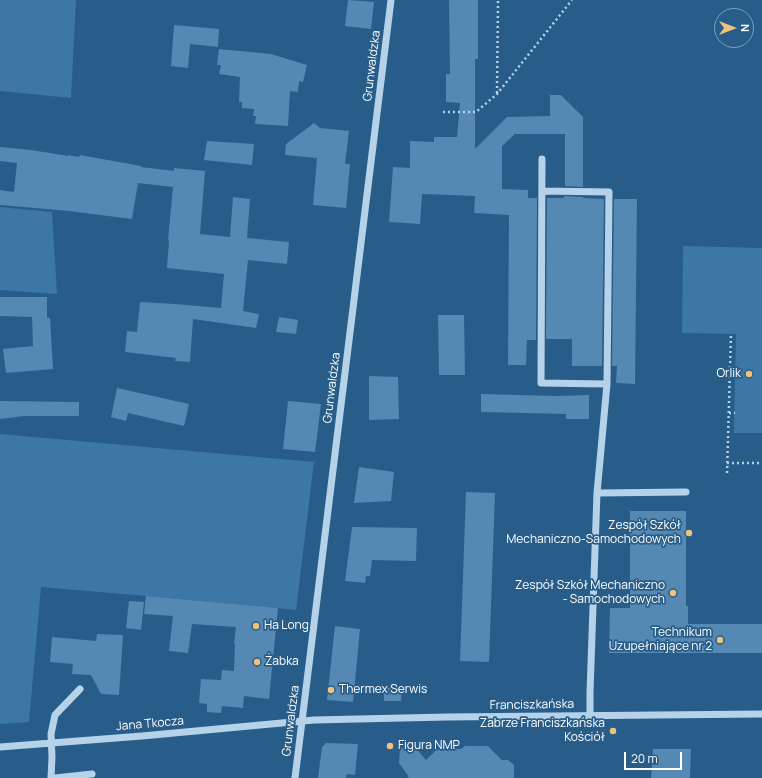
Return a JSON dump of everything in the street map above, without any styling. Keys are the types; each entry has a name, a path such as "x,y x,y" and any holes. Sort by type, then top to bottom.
{"street":[{"name":"Grunwaldzka","path":"295,778 391,0"},
{"path":"542,159 541,383 607,384"},
{"path":"542,191 609,192 607,384 597,493 590,716"},
{"path":"597,493 686,492"},
{"path":"50,778 52,757 50,734 55,715 80,689"},
{"name":"Franciszkańska","path":"302,721 762,714"},
{"name":"Jana Tkocza","path":"0,747 150,736 302,721"},
{"path":"55,778 92,774"}],"path":[{"path":"496,94 498,0"},
{"path":"443,112 476,112 496,94 572,0"},
{"path":"727,474 731,334"},
{"path":"729,413 735,413"},
{"path":"727,463 762,463"}],"shaded area":[{"path":"0,0 76,0 71,98 0,91"},
{"path":"0,207 52,212 57,294 0,290"},
{"name":"Orlik","path":"683,246 762,248 762,433 734,433 736,334 682,333"},
{"path":"0,434 314,462 296,610 41,587 29,722 0,724"}],"building":[{"path":"348,0 374,2 371,29 345,26"},
{"path":"449,0 478,0 478,59 475,59 475,149 507,117 550,116 550,95 561,95 583,117 583,187 565,186 565,134 515,134 502,146 502,189 528,190 528,198 537,198 536,340 527,340 526,365 508,365 509,215 474,213 475,196 422,194 420,224 389,222 393,167 410,168 410,141 434,142 434,137 457,137 460,103 446,102 446,74 450,74"},
{"path":"174,25 219,29 218,47 190,44 188,68 171,66"},
{"path":"219,49 271,54 307,65 303,82 299,81 298,92 290,91 288,126 255,124 256,116 253,116 254,109 242,108 242,102 239,102 240,77 219,74 221,65 217,65"},
{"path":"314,123 320,128 349,131 345,164 350,164 346,208 313,205 317,158 285,155 286,144"},
{"path":"207,141 254,144 252,165 204,160"},
{"path":"0,147 68,156 79,157 80,155 141,167 174,171 174,168 205,171 200,234 230,237 233,197 250,199 247,238 289,242 287,264 248,260 243,311 259,314 256,328 193,319 190,362 175,361 176,358 125,352 127,331 137,332 140,302 221,308 224,274 167,268 173,187 138,183 132,219 69,211 0,205 0,190 14,192 17,163 0,161"},
{"path":"564,196 604,199 602,366 572,366 572,339 546,339 547,198 564,198"},
{"path":"614,199 637,199 635,384 616,383 617,366 612,366"},
{"path":"0,297 47,297 47,318 50,318 53,369 6,373 3,349 33,346 32,317 0,316"},
{"path":"438,315 464,315 465,375 439,375"},
{"path":"279,317 298,320 296,334 276,332"},
{"path":"369,376 398,377 399,419 369,420"},
{"path":"117,388 189,404 184,426 128,413 126,421 111,417"},
{"path":"481,394 557,396 589,395 589,419 566,419 566,414 481,412"},
{"path":"0,401 79,402 79,416 24,416 0,419"},
{"path":"288,401 321,404 315,452 283,449"},
{"path":"359,467 394,472 391,501 354,503"},
{"path":"466,492 495,493 489,662 460,661"},
{"name":"Zespół Szkół Mechaniczno - Samochodowych","path":"630,511 686,511 686,606 688,606 688,624 762,624 762,653 609,653 610,608 630,608"},
{"path":"352,527 417,528 416,561 372,560 370,576 366,576 365,583 345,581"},
{"path":"146,596 278,608 269,699 244,696 243,708 222,706 221,713 207,712 207,704 199,703 201,679 221,680 222,670 234,671 234,643 236,627 192,624 188,653 169,651 173,616 144,614"},
{"path":"129,601 144,602 141,630 126,628"},
{"path":"335,626 360,629 353,702 327,700"},
{"path":"97,634 123,635 119,695 101,694 91,675 72,674 73,664 50,662 52,637 96,641"},
{"path":"384,686 402,686 401,701 384,701"},
{"path":"326,743 358,744 355,775 347,774 346,778 318,778 322,747"},
{"path":"465,746 488,746 502,760 508,760 514,765 514,778 407,778 409,777 399,763 400,748 416,748 426,760 436,750 461,749"},
{"path":"653,749 691,749 690,778 651,778"}],"place":[{"name":"Orlik","path":"749,374"},
{"name":"Zespół Szkół Mechaniczno-Samochodowych","path":"689,533"},
{"name":"Zespół Szkół Mechaniczno - Samochodowych","path":"673,593"},
{"name":"Ha Long","path":"256,626"},
{"name":"Technikum Uzupełniające nr 2","path":"720,640"},
{"name":"Żabka","path":"257,662"},
{"name":"Thermex Serwis","path":"331,690"},
{"name":"Zabrze Franciszkańska Kościół","path":"613,731"},
{"name":"Figura NMP","path":"390,746"}]}
